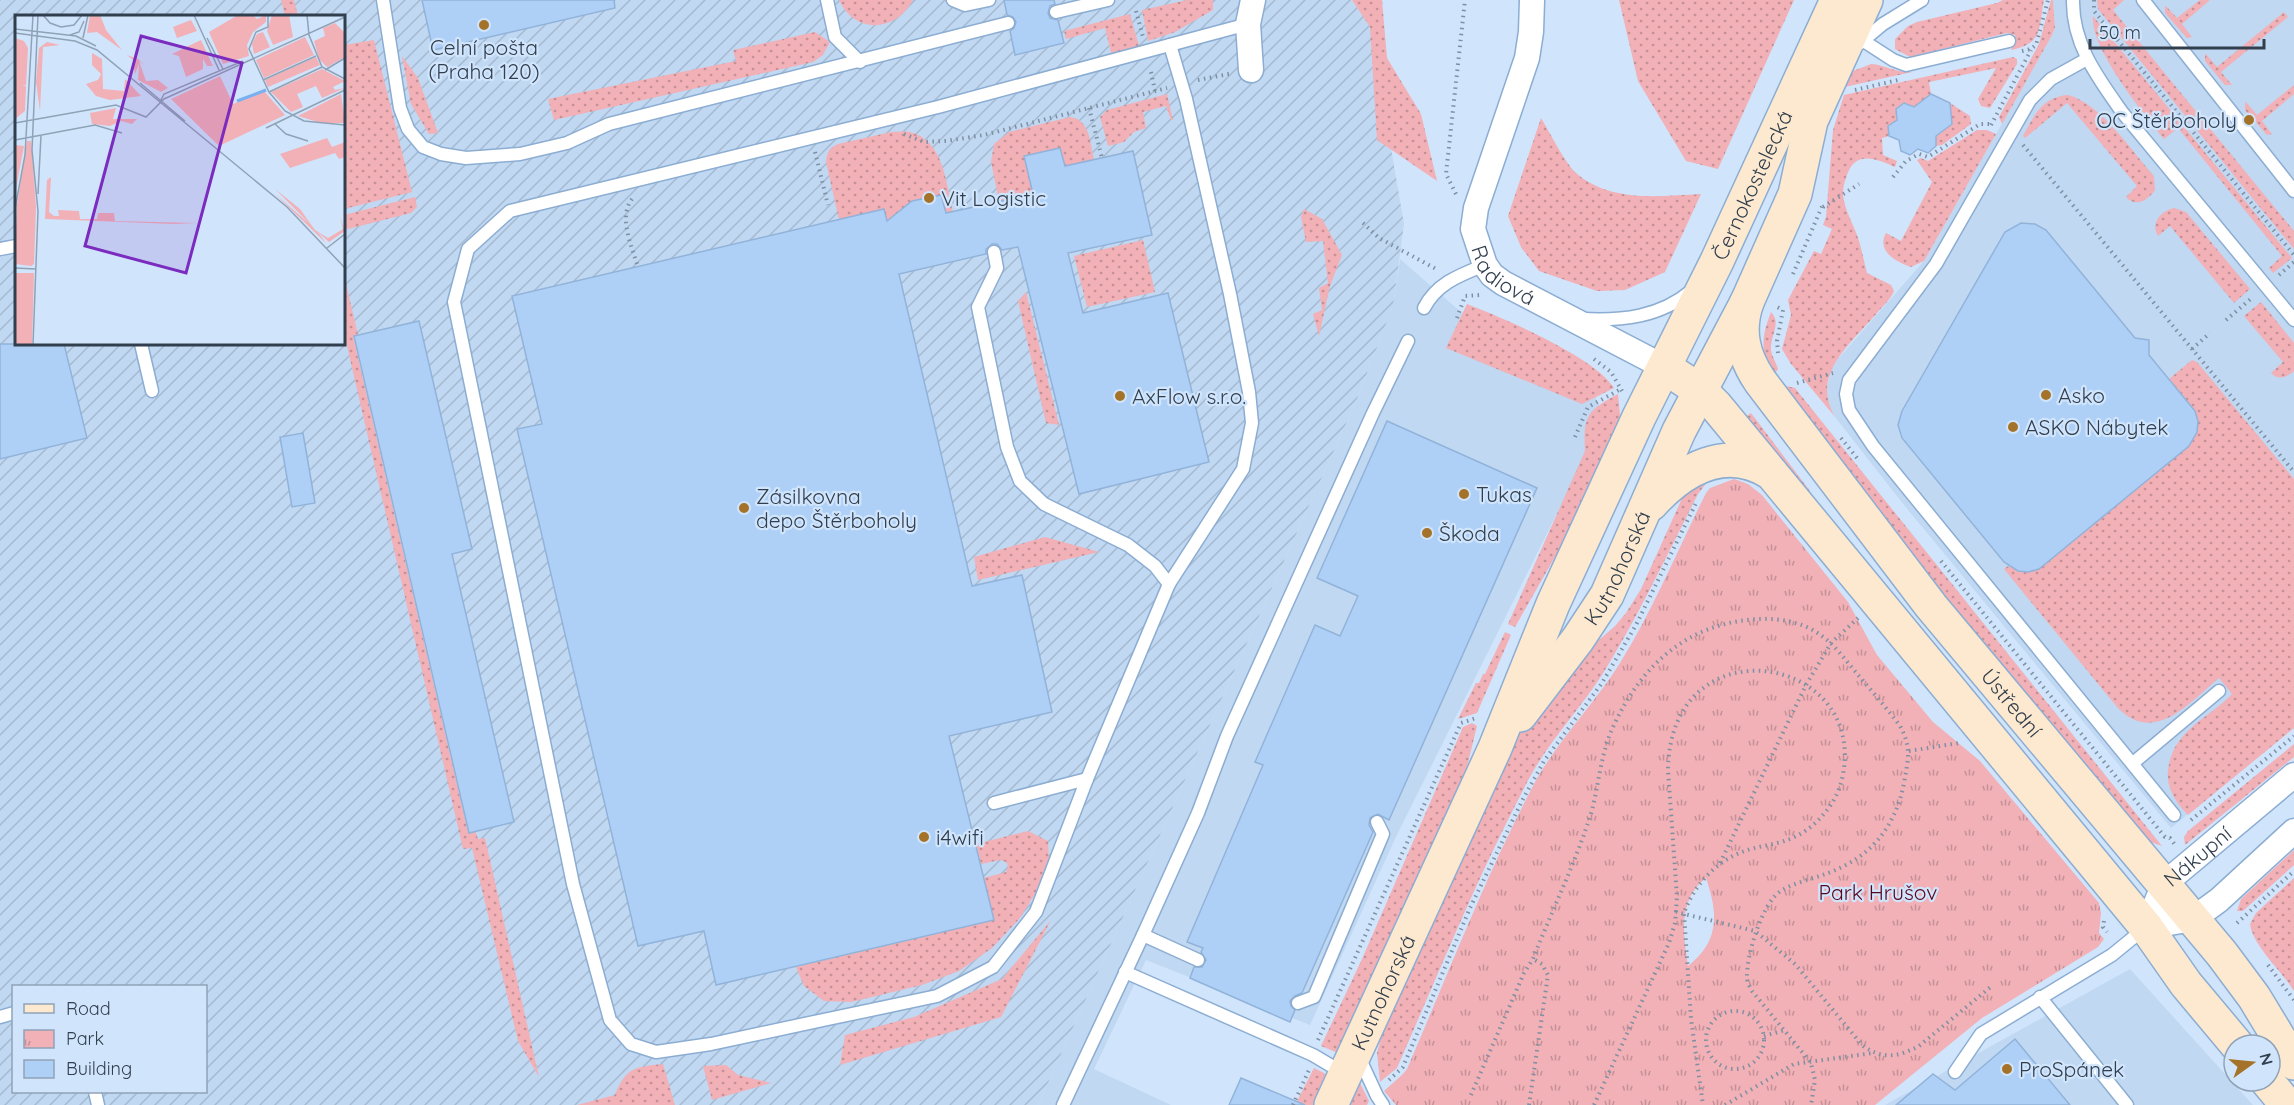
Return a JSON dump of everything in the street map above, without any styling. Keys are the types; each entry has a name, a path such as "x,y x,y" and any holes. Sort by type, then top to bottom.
{"street":[{"path":"1251,70 1248,24 1253,0"},
{"name":"Radiová","path":"1532,0 1527,58 1476,208 1473,230 1485,265 1492,275 1503,283 1664,367"},
{"name":"Černokostelecká","path":"1664,367 1717,261 1837,0"},
{"name":"Černokostelecká","path":"1706,381 1762,305 1795,194 1811,121 1843,81 1866,0"},
{"path":"1762,305 1742,318 1744,349 1750,366 1782,387"},
{"path":"1664,367 1706,381"},
{"name":"Kutnohorská","path":"1331,1105 1496,748 1553,604 1664,367"},
{"name":"Ústřední","path":"2227,1033 2186,984 2146,927 1716,406 1706,381 1740,377 1782,387 1931,606 2193,919 2254,998 2294,1063"},
{"name":"Kutnohorská","path":"1496,748 1555,670 1607,595 1679,431 1706,381"},
{"path":"1643,512 1674,484 1711,463 1734,459 1747,461 1772,473"},
{"name":"Nákupní","path":"2146,927 2164,884 2294,775"},
{"name":"Nákupní","path":"2146,927 2193,919 2219,900 2294,831"},
{"path":"2277,1093 2287,1105"}],"lane":[{"path":"383,0 400,108 408,129 423,147 441,154 466,158 520,154 567,143 609,124 1008,23"},
{"path":"826,0 835,37 860,62"},
{"path":"953,0 965,5 988,0"},
{"path":"1056,12 1108,0"},
{"path":"1843,81 1862,40 1922,0"},
{"path":"2073,0 2074,25 2087,59 2122,112 2294,320"},
{"path":"2143,0 2294,191"},
{"path":"1170,45 1186,99 1230,294 1249,392 1252,423 1243,469 1169,584 1087,780 1036,912 993,967 937,996 711,1044 656,1052 631,1044 610,1020 573,884 454,302 468,249 510,210 938,107 1248,24"},
{"path":"1862,40 1893,60 1906,65 2009,41"},
{"path":"2087,59 2051,79 2030,100 1936,264 1852,373 1846,387 1846,402 1860,430 2174,815"},
{"path":"0,249 15,246"},
{"path":"994,252 997,268 978,307 1006,447 1020,481 1044,504 1128,545 1155,566 1169,584"},
{"path":"1569,318 1619,319 1660,310 1686,295 1717,261"},
{"path":"1424,308 1434,293 1454,278 1485,265"},
{"path":"1063,1105 1143,935 1198,813 1236,716 1408,341"},
{"path":"141,345 152,391"},
{"path":"2133,763 2219,690"},
{"path":"994,803 1087,780"},
{"path":"1298,1003 1314,998 1383,834 1377,822"},
{"path":"1955,1072 1981,1034 2112,956 2146,927"},
{"path":"1143,935 1198,960"},
{"path":"1125,972 1312,1055 1351,1064 1383,1105"},
{"path":"2040,997 2127,1105"}],"path":[{"path":"1466,0 1446,174 1473,230"},
{"path":"1990,124 2038,39 2048,0"},
{"path":"2094,0 2094,10 2294,255"},
{"path":"1136,11 1144,43"},
{"path":"2020,52 2031,49"},
{"path":"1198,80 1251,70"},
{"path":"1151,72 1155,91"},
{"path":"1843,81 1908,78"},
{"path":"903,134 924,142 984,135 1168,87"},
{"path":"1089,108 1102,158"},
{"path":"1893,177 1906,161 1919,154 1928,157 1980,124 1990,124 1998,129"},
{"path":"2021,142 2294,472"},
{"path":"803,154 826,149"},
{"path":"815,151 828,205"},
{"path":"1823,207 1859,184"},
{"path":"636,194 629,203 626,222 638,267"},
{"path":"1792,276 1820,215 1824,196"},
{"path":"1363,223 1379,238 1454,278"},
{"path":"2277,277 2294,262"},
{"path":"2226,320 2256,295"},
{"path":"1762,305 1782,297"},
{"path":"2192,349 2210,333"},
{"path":"1782,387 1830,373 1852,373"},
{"path":"1575,437 1588,407 1622,389"},
{"path":"1382,1086 1403,1067 1470,908 1544,761 1602,683 1636,625 1701,494"},
{"path":"1719,865 1806,685 1831,643 1861,616"},
{"path":"1471,1095 1524,973 1533,958 1583,835 1592,811 1606,747 1632,694 1654,665 1690,637 1705,629 1737,621 1770,619 1810,628 1831,643 1900,726 1906,737 1909,751 1897,812 1883,835 1863,854 1830,873 1790,886 1774,895 1755,931 1747,979 1752,991 1811,1063 1815,1080 1811,1105"},
{"path":"1594,1105 1669,943 1675,923 1677,897 1668,752 1676,721 1685,705 1707,685 1735,673 1764,670 1777,672 1806,685 1820,696 1831,710 1844,745 1842,779 1836,796 1822,817 1804,832 1790,839 1743,851 1719,865 1701,882 1687,905 1684,913 1691,1019 1703,1105"},
{"path":"1321,1033 1461,723 1477,718"},
{"path":"2187,824 2294,736"},
{"path":"1909,751 1966,742"},
{"path":"2170,838 2178,831"},
{"path":"2237,923 2294,871"},
{"path":"1676,912 1755,931 1795,964 1862,1045 1873,1053 1885,1056 1896,1055 1919,1046 1993,985"},
{"path":"1528,1105 1548,975 1542,964 1533,958"},
{"path":"1729,1011 1748,1014 1761,1027 1764,1036 1764,1046 1754,1063 1736,1070 1717,1064 1710,1057 1705,1038 1708,1028 1720,1015 1729,1011"},
{"path":"1764,1036 1785,1030"},
{"path":"1725,1105 1794,1065 1873,1053"},
{"path":"1293,1105 1307,1078 1312,1055"}],"shaded area":[{"path":"0,0 1352,0 1370,26 1404,224 1393,306 1355,404 1038,1105 0,1105"},
{"path":"2053,0 2294,0 2294,727 2171,828 1904,505 1835,417 1826,395 1830,373 1837,360 1924,261 2051,37 2055,28"},
{"path":"1400,259 1500,346 1590,386 1605,417 1395,839 1310,1025 1146,960 1094,1069 1171,1105 1038,1105 1355,404 1393,306"},
{"path":"2130,969 2222,1071 2222,1093 2242,1093 2253,1105 1885,1105"}],"green space":[{"path":"281,0 294,0 298,15 285,15"},
{"path":"839,0 913,0 906,11 897,18 876,25 865,24 855,19"},
{"path":"1187,0 1213,0 1213,10 1175,32 1148,41 1142,10"},
{"path":"1352,0 1382,0 1387,58 1421,114 1437,181 1377,140 1370,27"},
{"path":"1619,0 1794,0 1718,169 1686,161 1638,81"},
{"path":"2003,0 2044,0 2038,33 2034,39 2022,47 2011,50 2015,35 2007,33 1910,57 1895,49 1895,39 1908,26"},
{"path":"2051,0 2053,0 2055,28 2002,124 1999,117 2039,44"},
{"path":"2097,0 2124,0 2113,10 2294,231 2294,249 2098,9"},
{"path":"2200,0 2210,0 2182,24 2192,37 2187,38 2165,13 2165,7 2177,18"},
{"path":"2284,12 2288,17 2221,72 2232,85 2225,85 2205,61 2205,55 2217,67"},
{"path":"1130,14 1139,46 1111,53 1105,28 1066,39 1064,31"},
{"path":"2093,16 2292,258 2273,273 2269,268 2282,256 2178,128 2164,139 2155,128 2109,62 2094,29"},
{"path":"815,32 830,42 823,55 813,62 554,120 548,99 736,61 733,50"},
{"path":"374,40 412,192 345,209 345,45"},
{"path":"402,56 418,78 438,133 429,134 411,104"},
{"path":"2013,57 2017,59 2017,64 1990,108 1981,106 1978,99 1996,68 1929,82 1931,94 1914,107 1904,103 1896,109 1897,120 1888,126 1889,136 1882,138 1883,155 1897,161 1895,167 1866,159 1854,163 1850,169 1845,181 1843,198 1859,241 1867,273 1891,285 1894,291 1836,361 1827,387 1835,417 1791,364 1782,349 1791,315 1788,300 1814,251 1821,254 1832,229 1823,225 1826,217 1833,130 1844,95"},
{"path":"1871,64 1912,72 1840,88 1853,71"},
{"path":"2294,85 2294,94 2262,121 2272,134 2267,135 2245,110 2246,102 2257,115"},
{"path":"1167,94 1173,120 1166,106 1143,112 1146,128 1134,132 1124,142 1108,146 1100,117 1107,110"},
{"path":"2068,95 2080,100 2104,118 2154,176 2155,190 2149,197 2134,202 2126,197 2137,186 2067,103 2025,138 2023,136 2035,115 2045,104 2052,99"},
{"path":"1950,103 1970,116 1971,124 1942,145 1936,146 1936,136 1952,124"},
{"path":"1070,117 1082,122 1085,127 1094,159 1059,168 1058,149 1029,155 1029,175 1033,194 999,201 991,162 994,144 1009,132"},
{"path":"1541,118 1562,155 1576,173 1590,183 1604,189 1636,196 1701,194 1665,272 1625,290 1597,291 1539,271 1521,247 1508,216"},
{"path":"1977,130 1987,130 1996,134 1924,261 1911,267 1894,259 1884,245 1886,233 1901,241 1932,182 1917,160 1921,158 1928,161"},
{"path":"891,132 910,132 921,137 937,153 942,164 953,212 942,214 942,199 936,196 913,201 888,227 884,209 839,220 826,162 829,151 838,144"},
{"path":"415,197 417,207 411,213 345,230 345,215"},
{"path":"2174,208 2186,212 2250,289 2234,303 2170,226 2158,236 2155,227 2158,218"},
{"path":"1304,209 1322,219 1342,255 1330,286 1319,336 1313,314 1322,310 1319,288 1328,283 1323,241 1306,242 1301,217"},
{"path":"1143,240 1155,292 1087,307 1074,256"},
{"path":"345,279 358,335 353,336 468,832 475,830 478,839 485,838 539,1077 518,1041 472,848 463,849 345,337"},
{"path":"1026,292 1059,425 1046,423 1018,301"},
{"path":"2261,302 2294,343 2294,371 2286,376 2277,377 2271,373 2283,362 2244,316"},
{"path":"1467,304 1569,351 1604,376 1614,388 1582,404 1446,348"},
{"path":"1771,312 1776,321 1771,345 1772,355 1778,369 1774,375 1764,351 1765,329"},
{"path":"2192,360 2197,362 2294,479 2294,728 2188,815 2170,789 2168,770 2171,756 2184,735 2232,694 2219,678 2196,699 2158,722 2144,722 2131,718 2117,707 2004,569 2008,566 2023,571 2039,569 2192,442 2197,424 2195,415 2169,379"},
{"path":"1786,386 1795,388 2162,846 2145,840 1992,657 1783,388"},
{"path":"1618,394 1620,415 1617,427 1564,541 1515,627 1508,624 1585,451 1587,421 1594,410"},
{"path":"1751,413 1810,491 1810,494 1744,418"},
{"name":"Park Hrušov","path":"1734,479 1748,484 1762,495 1848,602 1877,655 1933,722 1980,761 2099,903 2101,913 2099,933 2104,939 2098,947 1982,1018 1875,1105 1396,1105 1384,1091 1407,1069 1515,820 1542,770 1609,679 1632,643 1710,488","holes":["1706,878 1710,891 1714,926 1706,947 1688,966 1684,930 1687,907 1697,887"]},
{"path":"1708,481 1698,494 1640,608 1602,675 1547,749 1531,775 1478,884 1397,1068 1380,1082 1377,1053 1383,1030 1526,720 1574,662 1615,626 1626,613 1641,589 1684,494 1691,486"},
{"path":"1045,537 1099,552 978,580 974,557"},
{"path":"1505,632 1511,635 1477,713 1458,719 1476,683 1479,683 1485,674"},
{"path":"1472,723 1477,726 1466,771 1338,1053 1321,1046 1362,959 1463,727"},
{"path":"2294,744 2294,757 2185,845 2184,837 2188,831"},
{"path":"1028,831 1048,841 1049,861 1035,894 1020,918 992,948 959,971 922,985 851,1002 824,1001 804,986 796,967 994,920 984,878 1006,872 1008,866 1006,862 1000,860 981,864 976,844"},
{"path":"2294,850 2294,865 2243,911 2237,911 2241,899"},
{"path":"2294,878 2294,991 2256,941 2250,924 2256,913"},
{"path":"1051,920 1001,1017 840,1065 845,1035 914,1017 1002,979"},
{"path":"663,1064 675,1105 577,1105 615,1095 623,1079 633,1070"},
{"path":"726,1065 738,1075 771,1083 712,1100 703,1066"},
{"path":"1314,1068 1330,1076 1314,1105 1295,1105"},
{"path":"1360,1083 1369,1101 1367,1105 1350,1105"}],"building":[{"name":"Celní pošta (Praha 120)","path":"422,0 614,0 615,8 433,50"},
{"path":"1004,0 1054,0 1055,4 1050,6 1048,13 1050,18 1058,20 1064,43 1015,55 1010,31 1016,22 1013,17 1007,15"},
{"path":"1931,94 1950,103 1952,124 1936,136 1936,146 1928,153 1918,149 1910,155 1901,151 1899,140 1889,136 1888,126 1897,120 1896,109 1904,103 1914,107"},
{"path":"1060,148 1065,166 1133,151 1152,235 1068,253 1083,313 1168,293 1209,462 1079,494 1018,247 1002,250 997,244 992,244 986,249 986,254 899,274 972,586 1022,575 1052,712 949,736 994,920 716,985 704,931 638,946 517,429 542,424 512,296 884,209 887,221 912,201 941,195 946,213 1033,194 1024,156"},
{"name":"Asko","path":"2021,223 2035,224 2046,230 2135,338 2149,340 2149,355 2195,411 2198,421 2197,432 2189,446 2039,569 2028,572 2018,571 2004,562 1902,438 1898,425 1902,411 2005,232"},
{"path":"419,321 472,549 452,554 514,822 469,833 354,336"},
{"path":"0,344 64,345 87,438 0,459"},
{"path":"1387,421 1537,488 1389,820 1378,814 1370,818 1369,825 1373,832 1302,993 1290,1001 1295,1010 1290,1022 1190,978 1194,967 1202,967 1206,960 1201,952 1203,948 1187,942 1263,765 1255,762 1315,625 1340,636 1358,596 1317,578"},
{"path":"303,433 315,503 292,507 280,437"},
{"path":"2015,1039 2070,1105 1896,1105 1933,1074 1955,1090"},
{"path":"1241,1078 1305,1105 1229,1105"}],"place":[{"name":"Celní pošta (Praha 120)","path":"484,25"},
{"name":"OC Štěrboholy","path":"2249,120"},
{"name":"Vit Logistic","path":"929,198"},
{"name":"Asko","path":"2046,395"},
{"name":"AxFlow s.r.o.","path":"1120,396"},
{"name":"ASKO Nábytek","path":"2013,427"},
{"name":"Tukas","path":"1464,494"},
{"name":"Zásilkovna depo Štěrboholy","path":"744,508"},
{"name":"Škoda","path":"1427,533"},
{"name":"i4wifi","path":"924,837"},
{"name":"ProSpánek","path":"2007,1069"}]}
